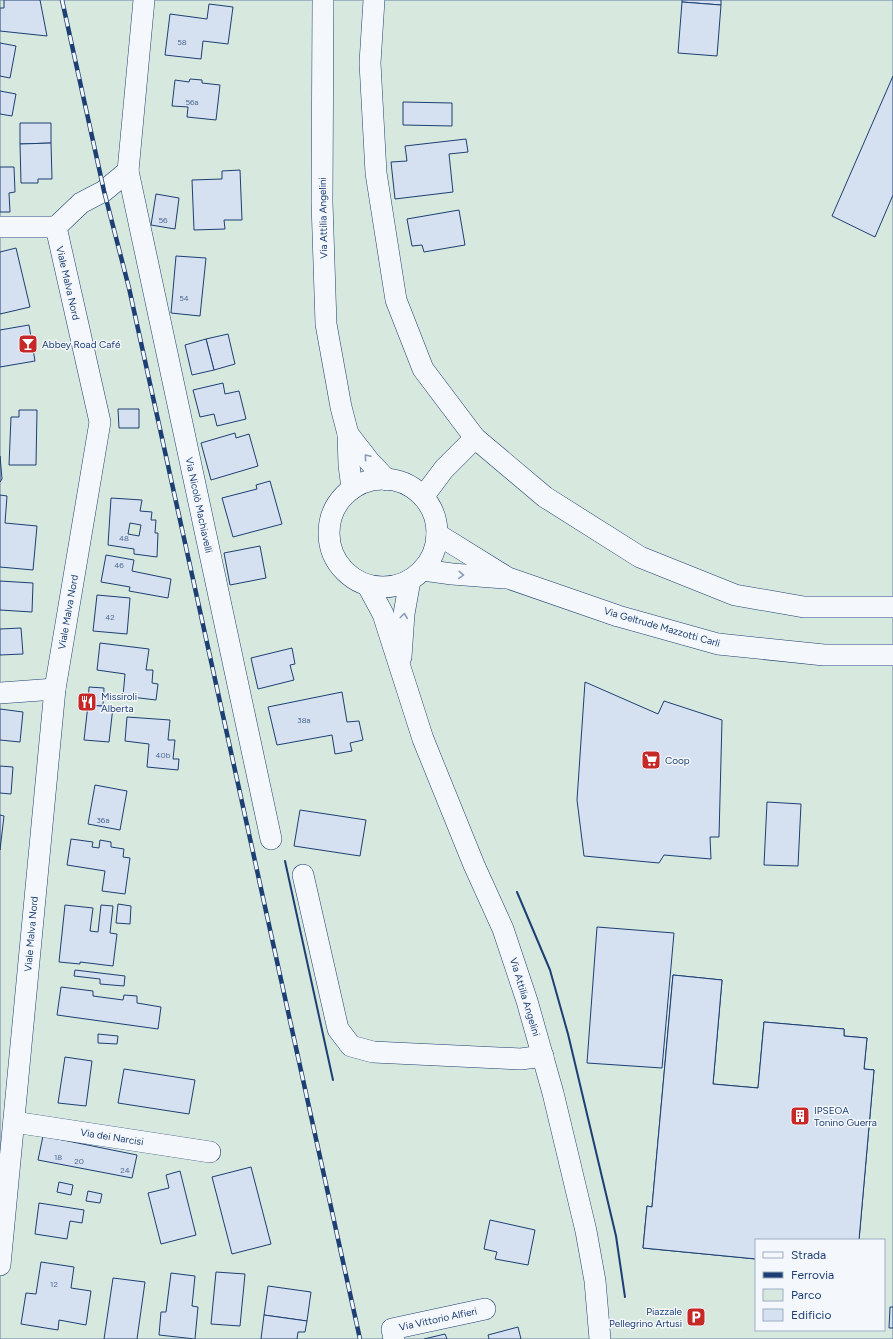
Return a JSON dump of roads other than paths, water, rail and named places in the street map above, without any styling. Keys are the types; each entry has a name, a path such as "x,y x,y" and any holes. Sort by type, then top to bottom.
{"street":[{"path":"0,228 56,227 82,203 104,191 128,171 144,0"},
{"name":"Via Attilia Angelini","path":"322,0 322,202 326,324 341,407 348,434 349,465 352,489"},
{"path":"374,0 370,63 376,173 396,300 423,369 475,438 545,497 640,557 735,596 804,607 893,607"},
{"name":"Via Nicolò Machiavelli","path":"128,171 271,839"},
{"name":"Viale Malva Nord","path":"0,1265 55,689 100,422 56,227"},
{"name":"Via Attilia Angelini","path":"348,434 369,461 387,480"},
{"path":"423,497 444,469 475,438"},
{"path":"387,480 400,482 413,488 423,497 430,508 435,521 437,534 435,547 430,560 416,575 397,586 383,588 368,586 354,580 342,570 334,557 329,542 329,527 333,512 341,499 352,489 369,481 387,480"},
{"name":"Via Geltrude Mazzotti Carli","path":"437,534 508,578 618,616 718,644 824,654 893,655"},
{"name":"Via Attilia Angelini","path":"400,669 404,614 416,575"},
{"name":"Via Geltrude Mazzotti Carli","path":"416,575 508,578"},
{"name":"Via Attilia Angelini","path":"368,586 383,614 423,739 471,858 503,929 527,1001 543,1056 586,1231 596,1281 600,1339"},
{"path":"0,693 55,689"},
{"path":"303,875 338,1029 351,1046 373,1052 521,1059 543,1056"},
{"name":"Via dei Narcisi","path":"14,1122 210,1152"},
{"name":"Via Vittorio Alfieri","path":"393,1334 485,1309"}],"railway":[{"path":"62,0 104,191 129,288 360,1339"}],"place":[{"name":"Abbey Road Café","path":"28,344"},
{"name":"Missiroli Alberta","path":"87,702"},
{"name":"Coop","path":"651,760"},
{"name":"IPSEOA Tonino Guerra","path":"800,1116"},
{"name":"Piazzale Pellegrino Artusi","path":"696,1317"}]}
